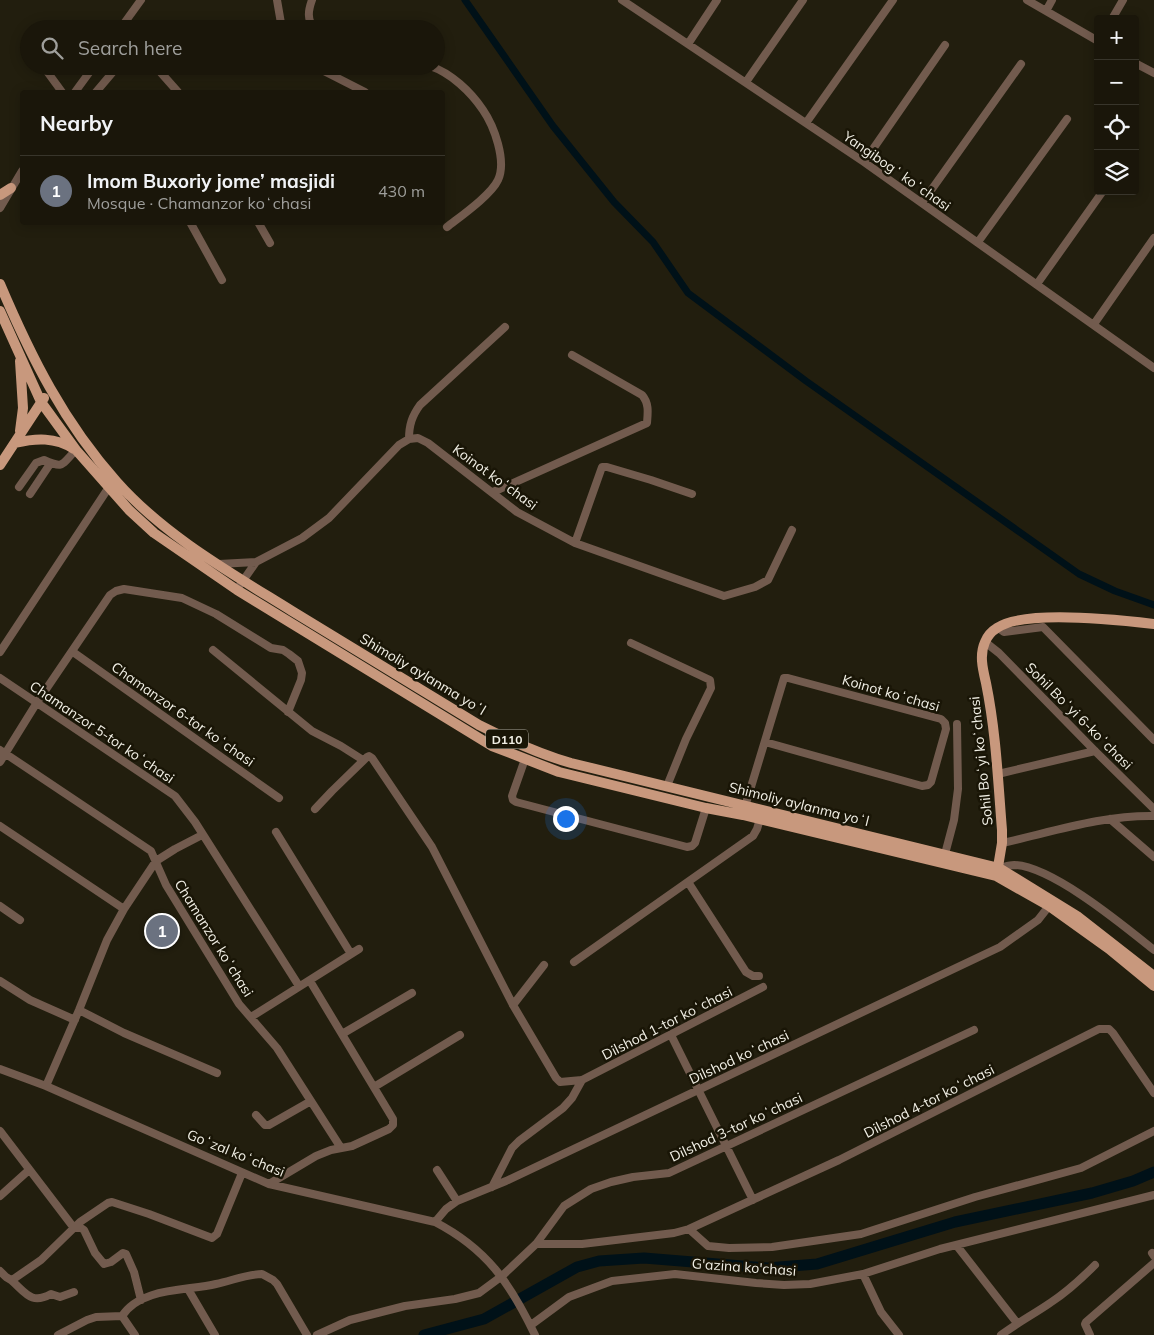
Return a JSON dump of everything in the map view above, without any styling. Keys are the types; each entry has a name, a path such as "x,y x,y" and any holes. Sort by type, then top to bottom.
{"main road":[{"path":"0,195 11,188"},
{"name":"Shimoliy aylanma yoʻl","path":"0,284 29,352 72,424 117,482 155,519 242,580 479,725 551,757 667,786 744,810 945,854 998,872 1077,916 1154,976"},
{"name":"Shimoliy aylanma yoʻl","path":"0,311 42,402 76,450 154,533 236,590 492,746 559,772 706,808 744,810 760,819 998,872 1109,949 1154,986"},
{"path":"17,439 22,408 20,355"},
{"path":"0,465 50,388"},
{"path":"17,439 49,439 66,444 76,450"},
{"path":"985,642 998,627 1030,619 1077,617 1154,624"},
{"name":"Sohil Boʻyi koʻchasi","path":"985,642 982,650 982,664 993,720 1002,843 998,872"},
{"path":"427,707 431,696"}],"street":[{"path":"127,20 141,0"},
{"path":"277,0 280,20"},
{"path":"309,20 308,14 312,0"},
{"path":"688,44 717,0"},
{"path":"746,82 804,0"},
{"path":"806,123 893,0"},
{"path":"1027,0 1094,39"},
{"path":"1046,11 1052,0"},
{"path":"1114,15 1123,0"},
{"name":"Yangibogʻ koʻchasi","path":"626,1 864,162 1153,364"},
{"path":"864,162 945,45"},
{"path":"922,203 1021,64"},
{"path":"1139,65 1154,72"},
{"path":"445,74 453,79 483,110 492,128 502,164 498,180 488,193 447,227"},
{"path":"50,75 61,90"},
{"path":"76,90 87,75"},
{"path":"98,90 110,75"},
{"path":"163,75 176,90"},
{"path":"332,75 361,90"},
{"path":"978,242 1067,120"},
{"path":"0,208 20,174"},
{"path":"1037,284 1100,195"},
{"path":"192,225 222,280"},
{"path":"260,225 270,243"},
{"path":"1094,324 1154,238"},
{"path":"219,564 256,562 302,538 329,518 398,445 409,439 412,417 420,405 505,327"},
{"path":"493,492 647,422 648,410 646,400 642,395 572,355"},
{"name":"Koinot koʻchasi","path":"409,439 418,438 428,443 517,512 575,543 724,596 755,587 768,580 792,530"},
{"path":"19,487 36,463 44,460 53,465 60,465 76,450"},
{"path":"30,494 50,464"},
{"path":"575,543 602,467 651,480 692,494"},
{"path":"0,652 109,487"},
{"path":"236,590 256,562"},
{"path":"0,762 3,752 110,595 116,590 124,588 182,598 216,614 271,648 282,650 289,654 298,661 301,667 301,680 288,712"},
{"path":"998,627 1004,632 1044,627 1154,740"},
{"name":"Sohil Boʻyi 6-koʻchasi","path":"985,642 999,653 1094,751 1154,808"},
{"path":"631,643 710,680 711,683 711,688 686,739 667,786"},
{"path":"212,650 312,731 363,760"},
{"name":"Chamanzor 6-tor koʻchasi","path":"72,652 279,798"},
{"name":"Chamanzor 5-tor koʻchasi","path":"0,678 36,704 164,787 184,807 299,986"},
{"name":"Koinot koʻchasi","path":"744,810 784,678 941,719 945,723 946,729 932,782 922,786 765,742"},
{"path":"945,854 954,820 958,789 957,724"},
{"path":"998,774 1094,751"},
{"name":"Chamanzor koʻchasi","path":"3,752 151,851 166,885 239,1004 278,1048 341,1148"},
{"path":"316,810 363,760 369,756 372,758 432,847 513,1005 556,1078 560,1082 565,1083 582,1080"},
{"path":"525,759 512,796 513,800 562,815 687,847 695,843 706,808"},
{"path":"1002,843 1110,819 1154,816"},
{"path":"574,962 753,836 760,819"},
{"path":"1110,819 1154,857"},
{"path":"0,826 124,909"},
{"path":"276,832 351,954"},
{"path":"46,1086 107,940 124,909 156,861 202,836"},
{"path":"998,872 1014,865 1038,871 1072,889 1121,923 1154,950"},
{"path":"688,882 746,972 753,976 759,976"},
{"path":"0,906 20,920"},
{"name":"Dilshod koʻchasi","path":"435,1222 446,1209 457,1201 492,1187 1000,947 1038,920 1049,906"},
{"path":"251,1017 359,949"},
{"path":"513,1005 544,965"},
{"path":"0,981 30,1000 75,1020"},
{"path":"269,1184 316,1156 352,1146 389,1129 393,1125 393,1119 310,981"},
{"name":"Dilshod 1-tor koʻchasi","path":"582,1080 763,987"},
{"path":"342,1034 412,993"},
{"path":"79,1010 124,1033 217,1073"},
{"name":"Dilshod 4-tor koʻchasi","path":"536,1244 582,1244 674,1234 688,1229 839,1160 1099,1029 1108,1029 1113,1033 1154,1093"},
{"name":"Dilshod 3-tor koʻchasi","path":"317,1335 350,1320 405,1306 455,1299 479,1292 502,1276 536,1244 564,1206 591,1189 626,1178 669,1173 974,1030"},
{"path":"374,1087 460,1035"},
{"path":"672,1035 753,1200"},
{"name":"Goʻzal koʻchasi","path":"0,1069 46,1086 269,1184 435,1222 471,1243 502,1276 535,1335"},
{"path":"492,1187 512,1148 563,1108 572,1098 582,1080"},
{"path":"256,1115 265,1125 269,1125 311,1101"},
{"path":"0,1131 74,1228"},
{"path":"688,1229 708,1246 729,1248 772,1246 860,1234 975,1198 1081,1168 1154,1131"},
{"path":"0,1196 29,1170"},
{"path":"437,1170 457,1201"},
{"path":"74,1292 60,1297 51,1294 42,1299 37,1299 4,1278 41,1260 74,1228 112,1202 212,1238 218,1234 242,1173"},
{"name":"G'azina ko'chasi","path":"530,1325 569,1297 612,1281 675,1274 784,1285 810,1284 862,1274 940,1249 1154,1195"},
{"path":"74,1228 84,1230 95,1253 104,1264 111,1262 123,1253 126,1254 134,1272 141,1300"},
{"path":"958,1246 1017,1323"},
{"path":"1090,1335 1085,1324 1086,1322 1154,1263"},
{"path":"1001,1335 1065,1293 1095,1265"},
{"path":"122,1316 126,1310 141,1300 157,1294 219,1284 256,1274 266,1276 277,1284 307,1335"},
{"path":"862,1274 881,1312 899,1335"},
{"path":"188,1289 215,1335"},
{"path":"58,1335 96,1317 122,1316"},
{"path":"122,1316 135,1335"}],"waterway":[{"path":"465,0 553,126 614,202 653,242 688,293 806,381 1079,574 1115,591 1154,605"},
{"path":"424,1335 484,1319 577,1267 599,1261 644,1258 767,1268 817,1264 955,1222 1092,1193 1133,1181 1154,1172"}],"place":[{"name":"Imom Buxoriy jome’ masjidi","path":"162,931"}]}
